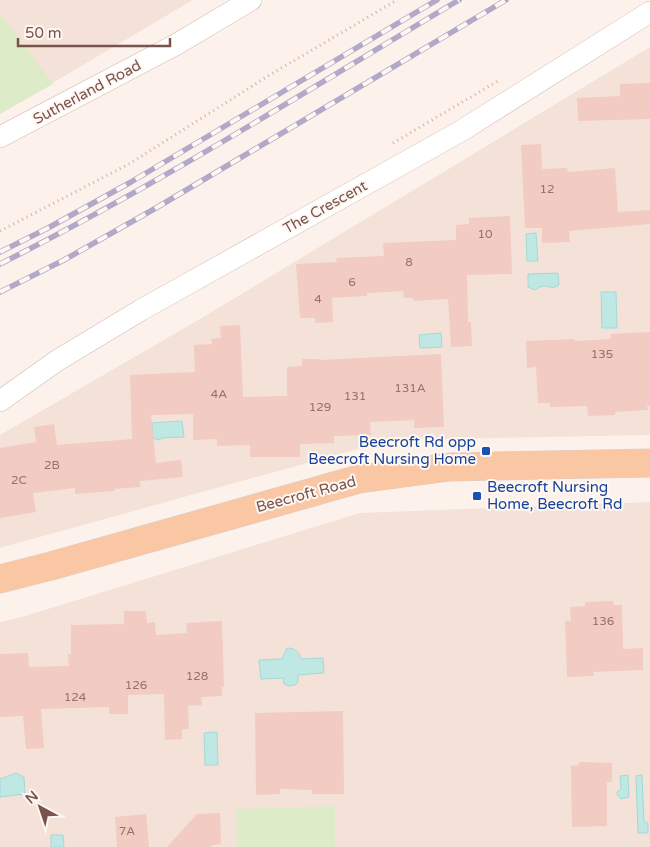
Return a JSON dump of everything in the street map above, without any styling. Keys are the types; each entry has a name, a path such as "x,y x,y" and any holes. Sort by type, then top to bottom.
{"main road":[{"name":"Beecroft Road","path":"0,579 359,479 449,467 650,463"}],"street":[{"name":"Sutherland Road","path":"0,137 177,44 251,0"},
{"name":"The Crescent","path":"0,401 58,360 132,315 461,130 650,12"}],"path":[{"path":"0,232 129,164 268,76 397,0"}],"shaded area":[{"path":"0,0 193,0 0,114"},
{"path":"650,47 650,435 390,440 0,548 0,435 205,316"},
{"path":"650,502 650,847 0,847 0,622 25,616 360,513"}],"green space":[{"path":"0,13 53,84 0,114"},
{"path":"335,806 335,847 237,847 236,809"}],"water":[{"path":"536,233 538,261 527,261 526,234"},
{"path":"558,273 559,285 553,288 544,286 535,290 528,287 528,274"},
{"path":"601,292 616,292 617,328 602,328"},
{"path":"441,333 442,347 420,348 419,335"},
{"path":"182,421 184,437 162,438 159,440 153,438 152,423"},
{"path":"287,648 296,651 301,659 323,658 324,673 298,675 298,682 295,685 289,686 284,684 283,678 261,679 259,660 282,659"},
{"path":"217,732 218,765 205,765 204,733"},
{"path":"16,773 24,777 25,794 0,797 0,779"},
{"path":"628,775 629,797 621,799 617,794 621,789 620,776"},
{"path":"642,775 644,821 648,823 648,833 638,833 636,776"},
{"path":"51,835 63,835 64,847 51,847"}],"building":[{"path":"650,83 650,119 578,121 577,98 620,96 620,84"},
{"path":"541,144 542,169 567,168 568,172 615,168 618,212 650,210 650,224 569,231 570,242 542,243 542,228 525,228 521,145"},
{"path":"510,216 512,274 467,275 468,322 471,322 472,346 451,347 448,299 414,301 413,298 404,298 403,291 367,293 367,296 332,298 333,322 315,323 315,318 300,318 296,264 337,262 336,258 384,256 383,243 456,240 456,225 469,224 469,218"},
{"path":"240,325 243,397 287,396 287,367 302,366 302,359 319,360 441,354 444,427 414,428 414,420 370,422 371,435 334,436 334,443 300,444 300,457 250,457 250,445 217,446 217,439 193,440 193,414 151,415 156,463 181,460 183,477 140,481 140,487 114,489 114,491 75,494 75,488 33,493 36,512 0,518 0,448 36,442 34,427 54,424 57,445 132,439 130,375 195,372 194,345 212,344 211,339 221,338 220,326"},
{"path":"650,332 650,406 647,406 648,410 615,412 615,415 588,416 587,406 550,407 550,403 538,403 536,367 527,368 526,341 611,339 610,334"},
{"path":"613,601 613,605 622,605 623,649 643,648 643,670 593,672 594,676 567,677 565,621 571,621 570,607 585,606 585,602"},
{"path":"124,611 146,611 147,623 155,622 156,635 187,633 186,623 222,621 224,687 222,687 222,696 201,697 202,705 188,706 189,729 182,729 182,739 165,740 164,694 128,695 128,714 109,714 109,707 41,709 44,748 26,749 23,716 0,717 0,654 28,653 29,667 69,666 68,654 71,654 71,625 124,624"},
{"path":"343,711 344,794 312,794 312,790 280,789 280,794 256,795 255,713"},
{"path":"579,762 612,763 612,782 607,782 607,826 572,827 571,766 579,765"},
{"path":"220,813 221,844 210,847 167,847 197,814"},
{"path":"146,814 149,847 117,847 115,817"}],"railway":[{"path":"0,252 131,182 437,0"},
{"path":"0,264 59,234 175,169 459,0"},
{"path":"0,292 64,260 156,208 506,0"}],"place":[{"name":"Beecroft Rd opp Beecroft Nursing Home","path":"486,451"},
{"name":"Beecroft Nursing Home, Beecroft Rd","path":"477,496"}]}
